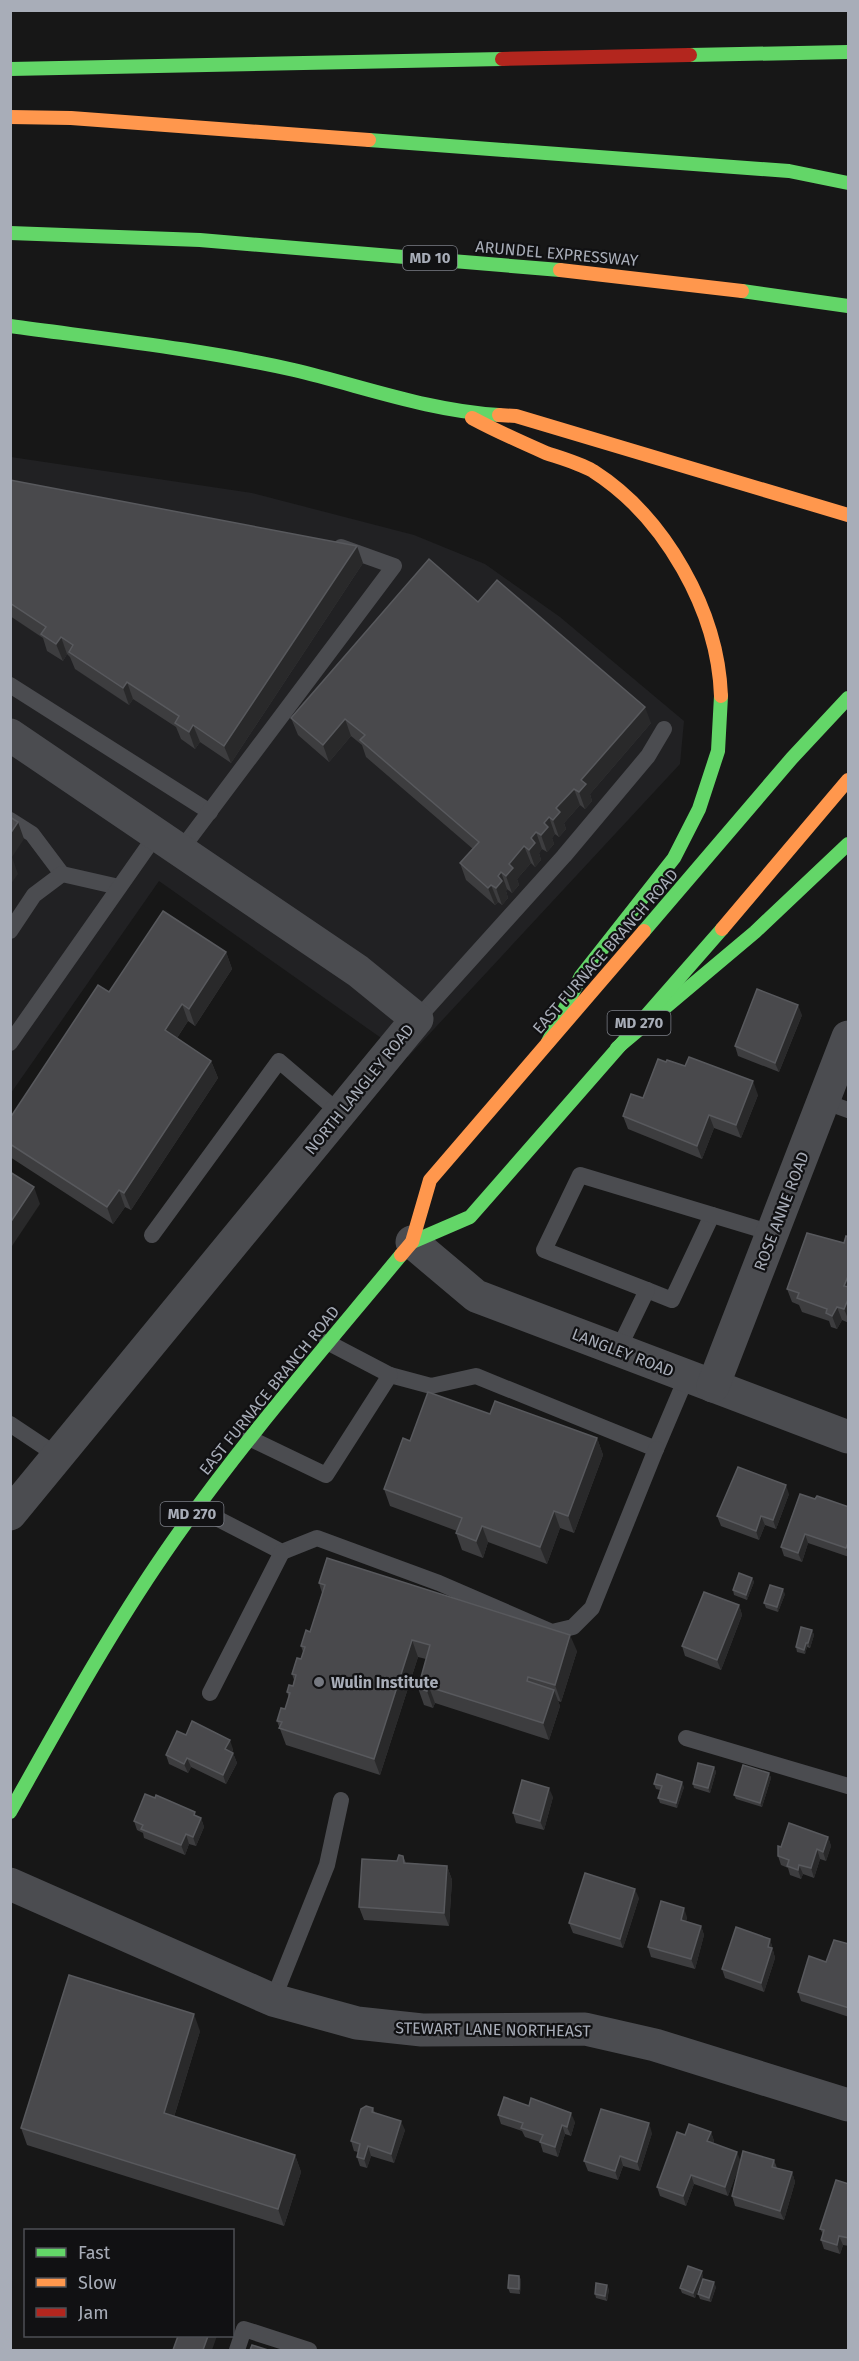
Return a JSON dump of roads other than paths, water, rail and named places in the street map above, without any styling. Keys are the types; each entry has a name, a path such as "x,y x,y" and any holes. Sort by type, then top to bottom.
{"main road":[{"path":"10,69 849,52"},
{"path":"10,117 71,118 789,171 849,183"},
{"name":"ARUNDEL EXPRESSWAY","path":"10,233 85,233 438,259 633,277 849,306"},
{"path":"10,326 151,345 293,370 463,413 516,416 849,514"},
{"path":"463,413 510,438 592,471 641,512 666,540 686,576 712,634 721,685 722,714 718,751 699,809 674,858 581,976 548,1042"},
{"name":"EAST FURNACE BRANCH ROAD","path":"10,1812 62,1716 123,1614 196,1508 249,1438 412,1242 430,1180 792,758 849,698"},
{"name":"EAST FURNACE BRANCH ROAD","path":"412,1242 470,1217 849,780"},
{"path":"617,1048 755,932 849,844"}],"street":[{"name":"NORTH LANGLEY ROAD","path":"10,735 358,971 417,1019 10,1514"},
{"name":"ROSE ANNE ROAD","path":"700,1381 836,1106 849,1037"},
{"name":"LANGLEY ROAD","path":"412,1242 476,1296 849,1437"},
{"name":"STEWART LANE NORTHEAST","path":"10,1884 273,2000 357,2023 422,2030 585,2029 655,2045 849,2106"}],"lane":[{"path":"10,1043 119,887 168,843 210,812 394,566 327,544"},
{"path":"10,685 210,812"},
{"path":"417,1019 564,856 648,756 664,729"},
{"path":"10,820 32,834 62,874 119,887"},
{"path":"10,931 34,895 62,874"},
{"path":"152,1235 279,1061 340,1113"},
{"path":"712,1215 672,1300 544,1250 580,1175 772,1233"},
{"path":"618,1350 647,1290"},
{"path":"327,1342 390,1375 431,1386 476,1376 656,1449"},
{"path":"249,1438 326,1475 390,1375"},
{"path":"210,1693 282,1552 317,1538 439,1583 552,1632 573,1628 592,1608 656,1449 700,1381"},
{"path":"10,1424 58,1456"},
{"path":"196,1508 282,1552"},
{"path":"686,1738 849,1786"},
{"path":"273,2000 327,1865 340,1800"},
{"path":"237,2350 244,2329 309,2350"}],"place":[{"name":"Wulin Institute","path":"319,1682"}]}
